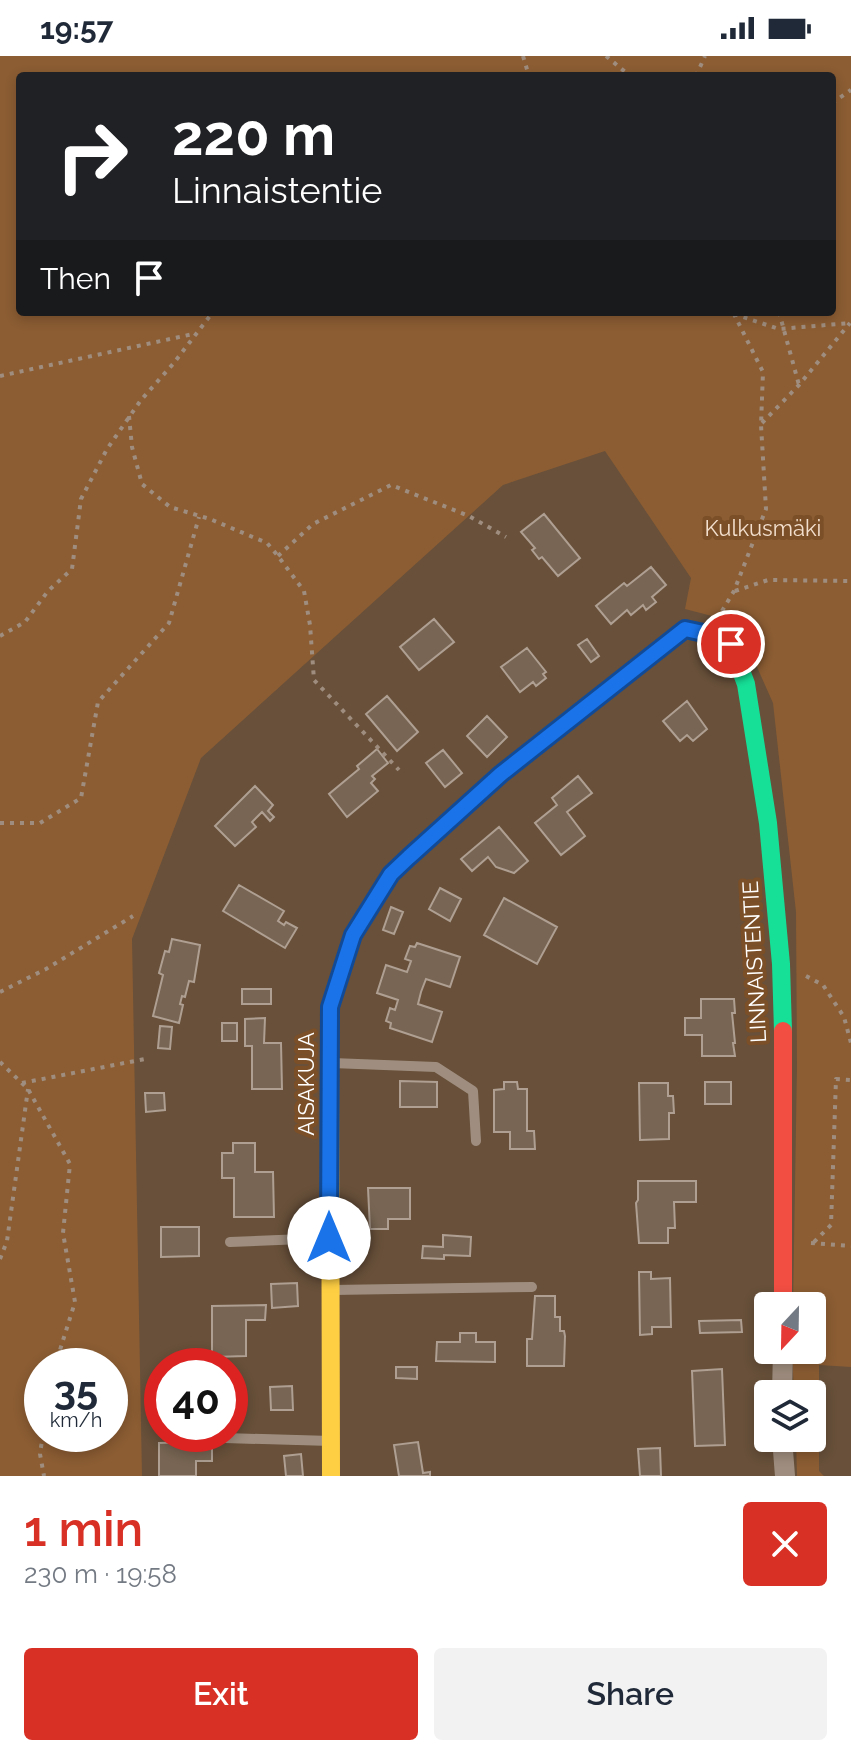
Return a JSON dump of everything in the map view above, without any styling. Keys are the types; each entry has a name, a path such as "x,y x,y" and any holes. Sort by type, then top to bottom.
{"street":[{"name":"AISAKUJA","path":"331,1476 330,1007 353,935 391,874 501,774 685,629 708,634"},
{"name":"LINNAISTENTIE","path":"708,634 731,644 746,684 768,823 781,964 783,1292"},
{"path":"783,1452 785,1476"}],"lane":[{"path":"330,1063 436,1067 473,1091 476,1141"},
{"path":"230,1242 329,1238"},
{"path":"330,1290 532,1287"},
{"path":"248,1439 331,1441"}],"path":[{"path":"606,56 625,72"},
{"path":"0,636 25,622 48,591 72,569 81,499 107,449 129,416 210,316"},
{"path":"708,634 734,591 766,509 761,425 763,372 735,316"},
{"path":"743,316 783,329 850,322"},
{"path":"780,316 799,385"},
{"path":"761,425 799,385 850,322"},
{"path":"0,376 195,334"},
{"path":"129,416 132,447 142,484 170,507 267,543 278,556 304,591 314,680 399,770"},
{"path":"278,556 313,524 391,485 455,509 506,537"},
{"path":"0,823 40,823 81,798 98,702 169,623 199,516"},
{"path":"734,591 768,580 851,581"},
{"path":"0,992 46,969 133,916"},
{"path":"781,964 823,985 844,1017 851,1043"},
{"path":"22,1083 145,1059"},
{"path":"0,1062 28,1089 70,1164 63,1233 75,1302 61,1348"},
{"path":"814,1242 831,1225 836,1079 851,1080"},
{"path":"0,1259 7,1241 28,1089"},
{"path":"826,1245 851,1246"},
{"path":"40,1452 44,1476"}],"green space":[{"name":"Kulkusmäki","path":"0,56 851,56 851,1367 819,1365 819,1380 793,1380 793,1364 826,1364 826,1292 793,1292 796,912 773,703 741,631 716,617 685,609 691,578 605,451 503,485 201,758 132,939 142,1476 0,1476"},
{"path":"796,1452 819,1452 819,1471 824,1476 797,1476"}],"building":[{"path":"544,514 580,558 558,576 542,557 539,559 532,550 535,548 521,532"},
{"path":"651,567 666,585 652,597 656,602 646,610 643,605 631,615 627,610 611,624 596,606 624,583 627,586"},
{"path":"434,619 454,642 419,670 400,647"},
{"path":"587,639 599,656 591,662 578,645"},
{"path":"527,648 546,672 543,674 546,678 536,686 533,682 520,692 501,667"},
{"path":"387,696 418,732 397,751 366,714"},
{"path":"687,701 707,729 693,741 687,735 680,741 663,721"},
{"path":"487,716 507,737 487,757 467,736"},
{"path":"377,749 388,763 372,776 375,779 371,783 378,791 347,817 329,794"},
{"path":"443,750 462,773 445,787 426,763"},
{"path":"578,776 592,793 567,812 585,836 561,855 535,823 557,805 552,798"},
{"path":"255,786 273,805 268,811 274,817 270,821 262,812 252,822 256,827 235,846 215,826"},
{"path":"499,827 528,861 514,873 496,867 488,857 472,871 461,859"},
{"path":"239,885 284,911 278,921 297,928 285,948 223,911"},
{"path":"440,888 461,899 450,921 429,909"},
{"path":"504,898 557,927 537,964 484,935"},
{"path":"391,907 403,912 394,934 383,930"},
{"path":"172,939 200,945 194,982 189,981 185,997 182,996 179,1023 153,1016 163,975 159,973"},
{"path":"417,943 460,957 450,987 426,979 421,992 418,1004 442,1012 432,1042 390,1028 391,1023 386,1021 390,1008 395,1010 398,1000 377,993 386,965 407,972 411,961 405,959 410,946 415,947"},
{"path":"242,989 271,989 271,1004 242,1004"},
{"path":"701,999 734,999 735,1056 702,1056 702,1035 685,1035 685,1018 701,1018"},
{"path":"265,1018 264,1043 281,1043 282,1089 252,1089 252,1046 245,1046 245,1019"},
{"path":"222,1023 237,1023 237,1041 222,1041"},
{"path":"160,1026 172,1027 170,1049 158,1048"},
{"path":"400,1081 437,1082 437,1107 400,1107"},
{"path":"504,1082 517,1082 518,1089 527,1089 527,1131 534,1131 535,1149 510,1149 510,1132 494,1132 494,1090 504,1089"},
{"path":"705,1082 731,1082 731,1104 705,1104"},
{"path":"639,1083 668,1083 668,1096 673,1096 674,1113 669,1113 669,1139 640,1140"},
{"path":"145,1093 164,1093 165,1110 146,1112"},
{"path":"233,1143 255,1143 255,1172 273,1172 274,1217 234,1217 234,1178 222,1178 222,1153 233,1153"},
{"path":"638,1181 696,1181 696,1202 674,1202 675,1228 668,1228 668,1243 639,1243"},
{"path":"368,1188 410,1188 410,1219 388,1219 388,1229 370,1229"},
{"path":"161,1227 199,1227 199,1256 161,1257"},
{"path":"443,1235 471,1237 470,1256 422,1258 423,1246 443,1247"},
{"path":"639,1272 651,1272 651,1279 670,1278 671,1327 652,1327 652,1334 640,1335"},
{"path":"297,1283 298,1306 272,1308 271,1284"},
{"path":"535,1296 555,1296 555,1317 560,1317 560,1331 564,1331 565,1336 564,1366 527,1366 527,1339 532,1339"},
{"path":"266,1305 265,1320 246,1320 246,1348 212,1348 212,1306"},
{"path":"741,1320 742,1332 700,1333 699,1321"},
{"path":"460,1333 476,1333 476,1342 495,1342 495,1362 436,1361 437,1342 460,1342"},
{"path":"396,1367 417,1367 417,1379 396,1378"},
{"path":"722,1369 725,1445 695,1446 692,1371"},
{"path":"292,1386 293,1410 271,1410 270,1387"},
{"path":"418,1442 423,1473 430,1472 430,1476 399,1476 394,1445"},
{"path":"660,1448 661,1476 640,1476 638,1449"},
{"path":"159,1452 212,1452 212,1461 196,1461 196,1476 159,1476"},
{"path":"301,1454 303,1476 286,1476 284,1456"}],"traffic: fast":[{"path":"542,741 685,629 731,644 746,684 768,823 781,964 783,1031"}],"traffic: slow":[{"path":"330,1067 331,1476"}],"traffic: jam":[{"path":"330,1067 330,1007 353,935 391,874 542,741"},
{"path":"783,1031 783,1292"}],"route":[{"path":"329,1238 330,1007 353,935 391,874 501,774 685,629 731,644"}]}
